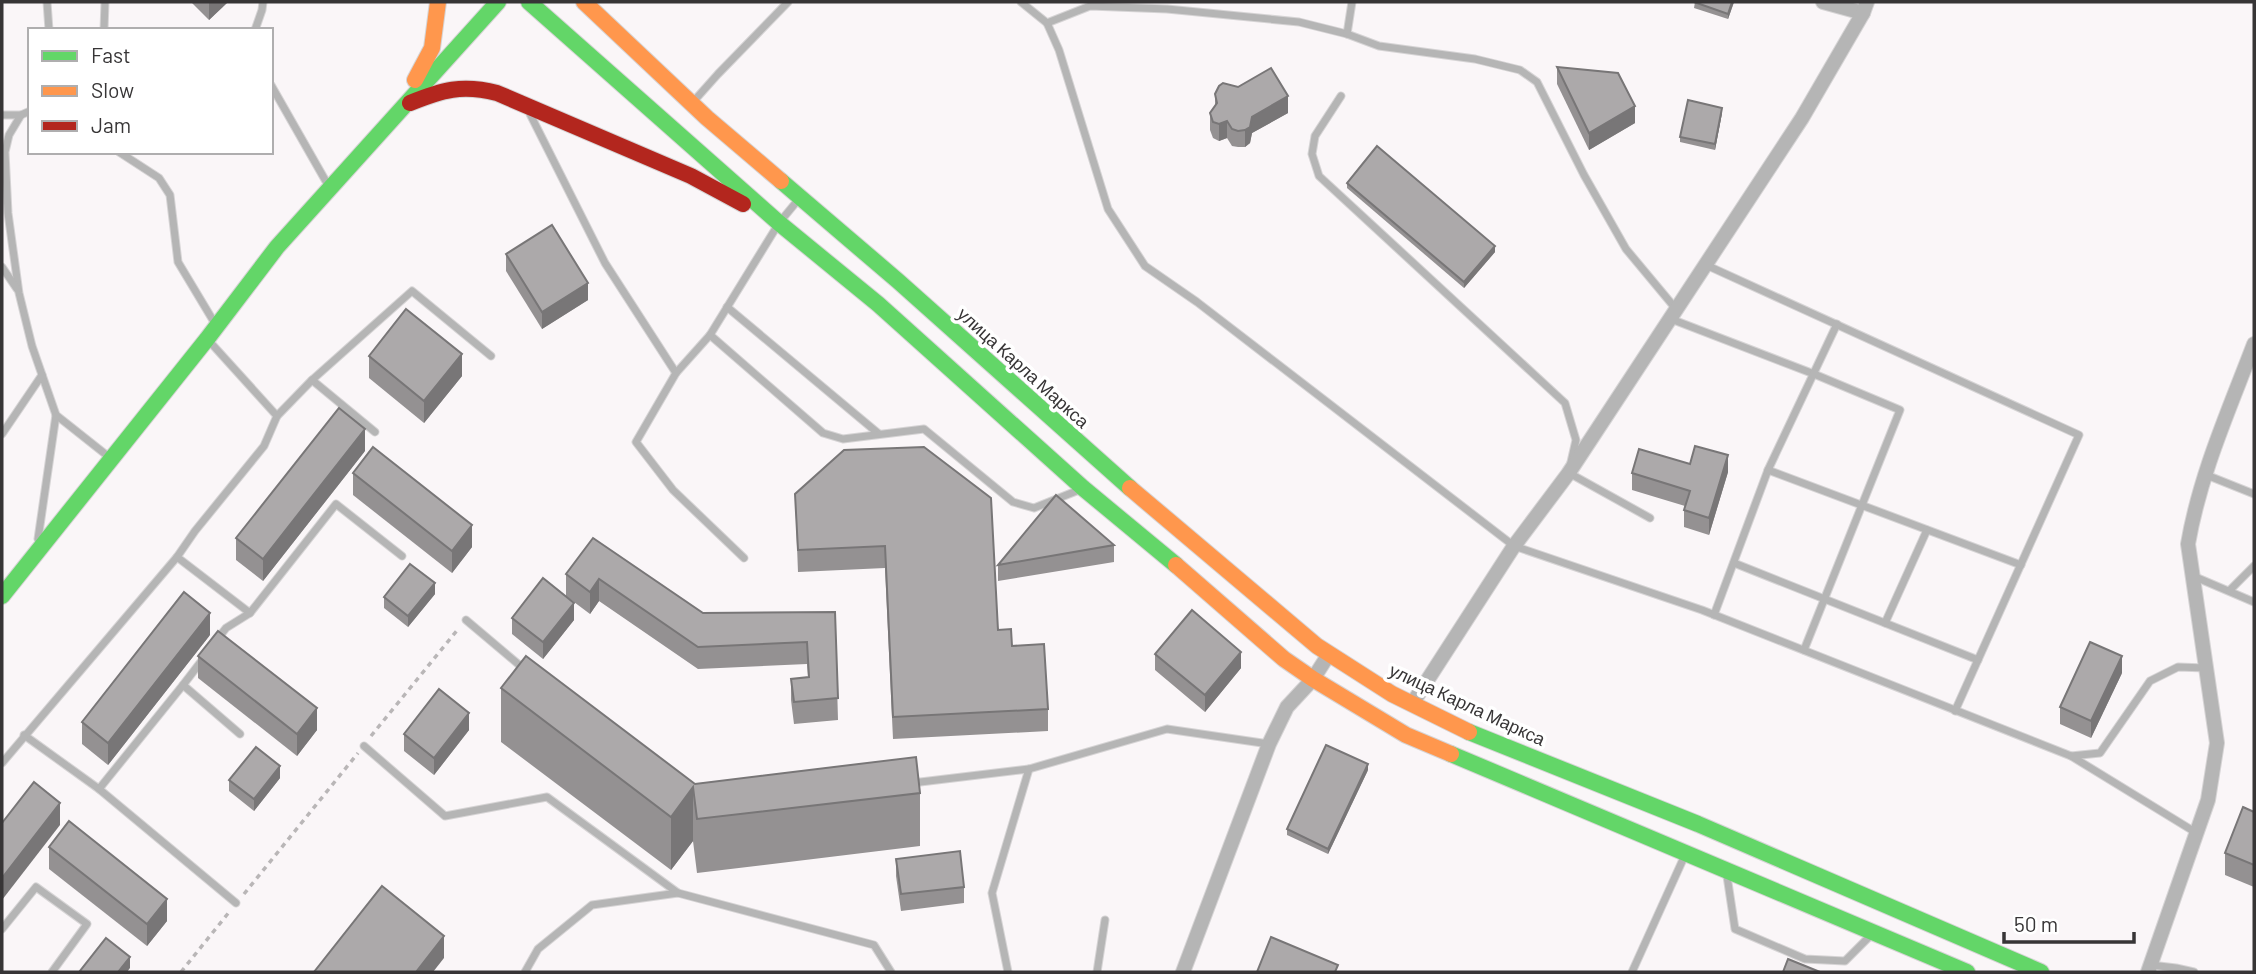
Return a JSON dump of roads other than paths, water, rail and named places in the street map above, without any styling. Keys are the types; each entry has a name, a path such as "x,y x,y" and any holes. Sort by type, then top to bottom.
{"main road":[{"path":"401,107 432,48 438,2"},
{"path":"2,596 212,333 277,247 498,2"},
{"path":"529,2 779,223 878,304 1083,488 1284,659 1406,735 1968,972"},
{"name":"улица Карла Маркса","path":"584,2 707,118 898,281 1098,461 1329,654 1392,694 1487,741 1698,824 2041,972"},
{"path":"401,107 442,90 477,87 497,93 691,176 779,223"}],"street":[{"path":"1412,704 1514,546 1568,474 1802,118 1865,7 1823,2"},
{"path":"2149,969 2208,800 2217,743 2188,544 2193,513 2204,474 2254,344"},
{"path":"1183,972 1269,744 1287,707 1314,679 1329,654"}],"lane":[{"path":"47,2 49,28"},
{"path":"104,28 106,2"},
{"path":"256,28 263,2"},
{"path":"693,102 788,2"},
{"path":"1021,2 1046,23 1059,50 1108,209 1145,266 1197,302 1514,546 1714,615 2071,756 2195,832"},
{"path":"1347,34 1352,2"},
{"path":"1046,23 1090,6 1167,9 1299,22 1347,34 1379,46 1475,60 1520,70 1537,82 1584,175 1626,249 1673,314 1900,410 1804,650"},
{"path":"273,89 330,189"},
{"path":"1341,96 1315,136 1312,154 1319,176 1565,403 1577,440 1568,474 1650,519"},
{"path":"527,107 605,263 676,373"},
{"path":"2,115 21,115 28,112"},
{"path":"21,115 9,135 5,152 8,213 19,293 32,346 56,415 36,553"},
{"path":"122,154 159,178 170,195 178,262 212,333 277,416"},
{"path":"744,558 673,490 636,442 676,373 710,335 779,223 800,197"},
{"path":"1706,265 2078,435 1955,711"},
{"path":"2,267 19,293"},
{"path":"2,763 177,557 264,446 277,416 312,380 412,291 491,356"},
{"path":"727,307 879,434"},
{"path":"1714,615 1768,470 1837,324"},
{"path":"710,335 823,433 843,439 924,429 1013,502 1034,508 1083,488"},
{"path":"2,434 42,375"},
{"path":"312,380 375,432"},
{"path":"56,415 111,459"},
{"path":"1768,470 2021,565"},
{"path":"2204,474 2254,494"},
{"path":"99,789 226,628 250,613 336,504 402,556"},
{"path":"1885,623 1927,530"},
{"path":"177,557 250,613"},
{"path":"1734,563 1978,660"},
{"path":"2230,590 2254,566"},
{"path":"2193,576 2254,602"},
{"path":"466,620 529,673"},
{"path":"2071,756 2100,753 2150,681 2178,667 2207,668"},
{"path":"183,685 240,734"},
{"path":"905,784 1029,769 1167,729 1269,744"},
{"path":"24,734 99,789 236,904"},
{"path":"363,746 445,816 547,797 678,893 874,945 891,972"},
{"path":"1007,972 992,893 1029,769"},
{"path":"1632,972 1686,855"},
{"path":"1726,872 1735,929 1805,959 1845,961 1874,932"},
{"path":"2,929 36,887 87,925 52,972"},
{"path":"525,972 538,949 592,905 678,893"},
{"path":"1097,972 1105,920"},
{"path":"2149,969 2176,968 2194,972"}]}
